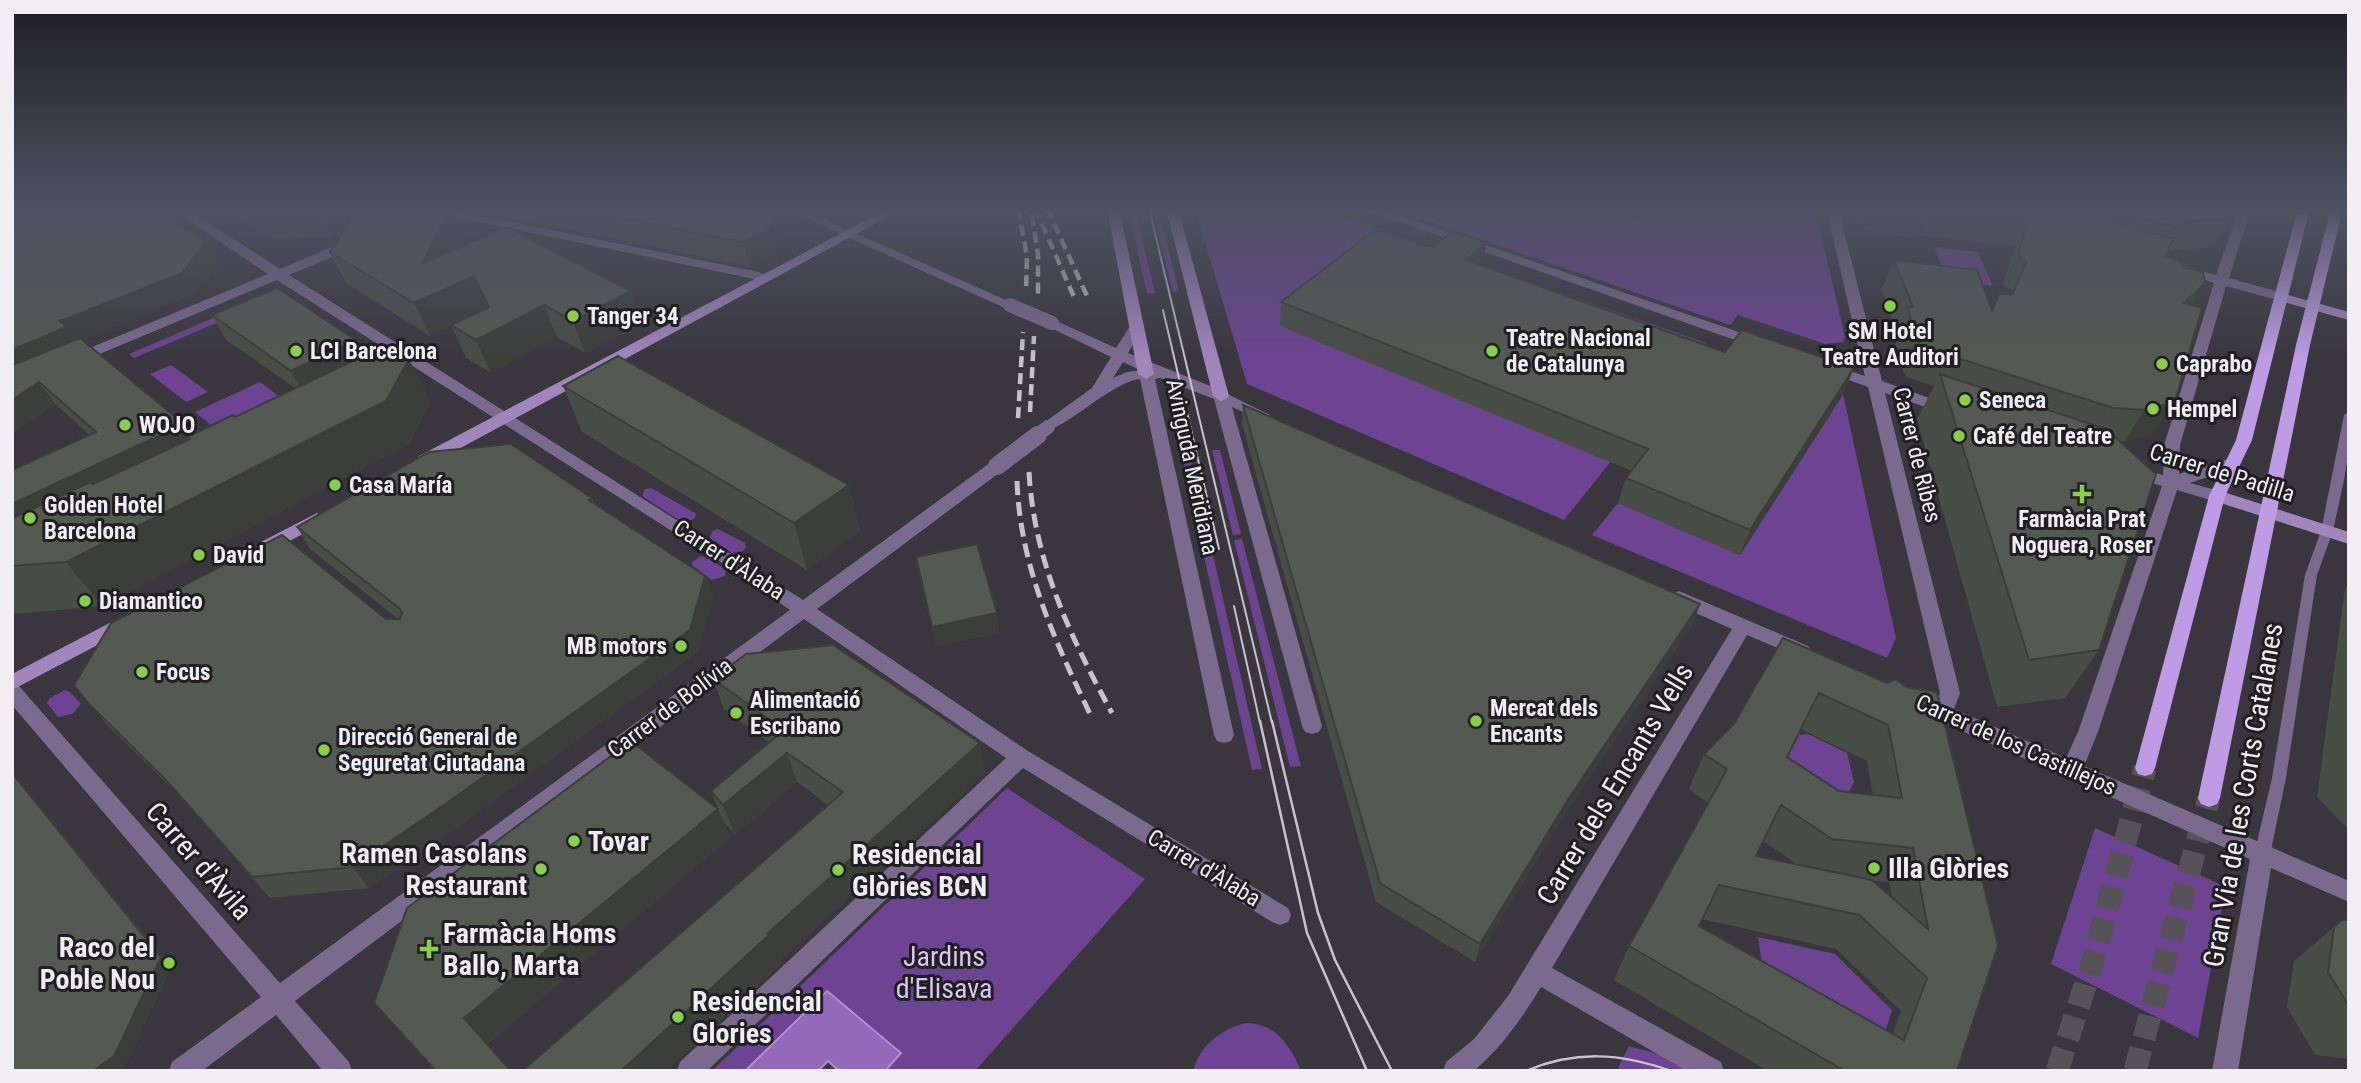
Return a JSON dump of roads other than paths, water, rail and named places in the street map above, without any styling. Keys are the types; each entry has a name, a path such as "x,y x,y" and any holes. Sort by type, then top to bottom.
{"main road":[{"path":"2145,768 2217,496 2244,440 2291,259"},
{"name":"Gran Via de les Corts Catalanes","path":"2209,798 2267,513 2324,259"}],"street":[{"name":"Carrer d'Àlaba","path":"255,259 502,419 724,556 1021,757 1280,915"},
{"path":"53,369 316,259"},
{"path":"676,259 759,276"},
{"path":"410,468 803,259"},
{"path":"905,259 1052,323 1151,372 1221,396 1274,420"},
{"name":"Avinguda Meridiana","path":"1123,259 1137,326 1151,372 1223,735"},
{"name":"Avinguda Meridiana","path":"1185,259 1312,726"},
{"path":"1512,259 1776,350"},
{"name":"Carrer de Ribes","path":"1844,259 1950,693 1942,713"},
{"path":"2070,771 2088,732 2171,483 2172,445 2228,259"},
{"path":"2164,265 2349,316"},
{"name":"Carrer de Bolívia","path":"181,1071 1098,391 1137,326"},
{"path":"1814,362 1964,415"},
{"path":"1098,391 1132,375 1151,372"},
{"path":"2171,483 2231,463"},
{"name":"Carrer de Padilla","path":"2116,466 2349,538"},
{"path":"248,556 291,542 330,512"},
{"path":"1662,591 1821,659"},
{"path":"12,683 140,614"},
{"name":"Carrer dels Encants Vells","path":"1455,1071 1483,1047 1500,1027 1537,972 1743,626"},
{"name":"Carrer d'Àvila","path":"12,691 211,918 340,1071"},
{"name":"Carrer de los Castillejos","path":"1908,697 2070,771 2349,892"},
{"path":"689,1071 1021,757"},
{"name":"Gran Via de les Corts Catalanes","path":"2225,1071 2262,855"},
{"path":"1537,972 1712,1071"}],"lane":[{"name":"Gran Via de les Corts Catalanes","path":"2262,855 2279,778 2311,575 2326,531 2349,415"}],"tunnel":[{"path":"2057,1071 2092,965 2145,768"},
{"path":"2135,1071 2209,798"}],"tram line":[{"path":"1161,259 1272,723"},
{"path":"1163,310 1219,549"},
{"path":"1234,606 1260,723"},
{"path":"1260,721 1307,933 1367,1071"},
{"path":"1272,721 1318,913 1335,960 1392,1071"},
{"path":"1526,1071 1562,1060 1598,1056 1634,1060 1671,1071"}],"railway":[{"path":"1026,290 1027,259"},
{"path":"1038,259 1038,295"},
{"path":"1057,259 1074,297"},
{"path":"1070,259 1087,296"},
{"path":"1018,418 1023,332"},
{"path":"1030,412 1034,336"},
{"path":"1029,472 1032,505 1046,567 1082,655 1112,713"},
{"path":"1017,481 1020,513 1032,573 1053,632 1092,718"}],"place":[{"name":"SM Hotel Teatre Auditori","path":"1890,306"},
{"name":"Tanger 34","path":"573,316"},
{"name":"LCI Barcelona","path":"296,351"},
{"name":"Teatre Nacional de Catalunya","path":"1492,351"},
{"name":"Caprabo","path":"2162,364"},
{"name":"Seneca","path":"1965,400"},
{"name":"Hempel","path":"2153,409"},
{"name":"WOJO","path":"125,425"},
{"name":"Café del Teatre","path":"1959,436"},
{"name":"Casa María","path":"335,485"},
{"name":"Farmàcia Prat Noguera, Roser","path":"2082,494"},
{"name":"Golden Hotel Barcelona","path":"30,518"},
{"name":"David","path":"199,555"},
{"name":"Diamantico","path":"85,601"},
{"name":"MB motors","path":"681,646"},
{"name":"Focus","path":"142,672"},
{"name":"Alimentació Escribano","path":"736,713"},
{"name":"Mercat dels Encants","path":"1476,721"},
{"name":"Direcció General de Seguretat Ciutadana","path":"324,750"},
{"name":"Tovar","path":"574,841"},
{"name":"Illa Glòries","path":"1874,868"},
{"name":"Ramen Casolans Restaurant","path":"541,869"},
{"name":"Residencial Glòries BCN","path":"838,870"},
{"name":"Farmàcia Homs Ballo, Marta","path":"429,949"},
{"name":"Raco del Poble Nou","path":"169,963"},
{"name":"Residencial Glories","path":"678,1017"}],"park label":[{"name":"Jardins d'Elisava","path":"944,972"}]}
